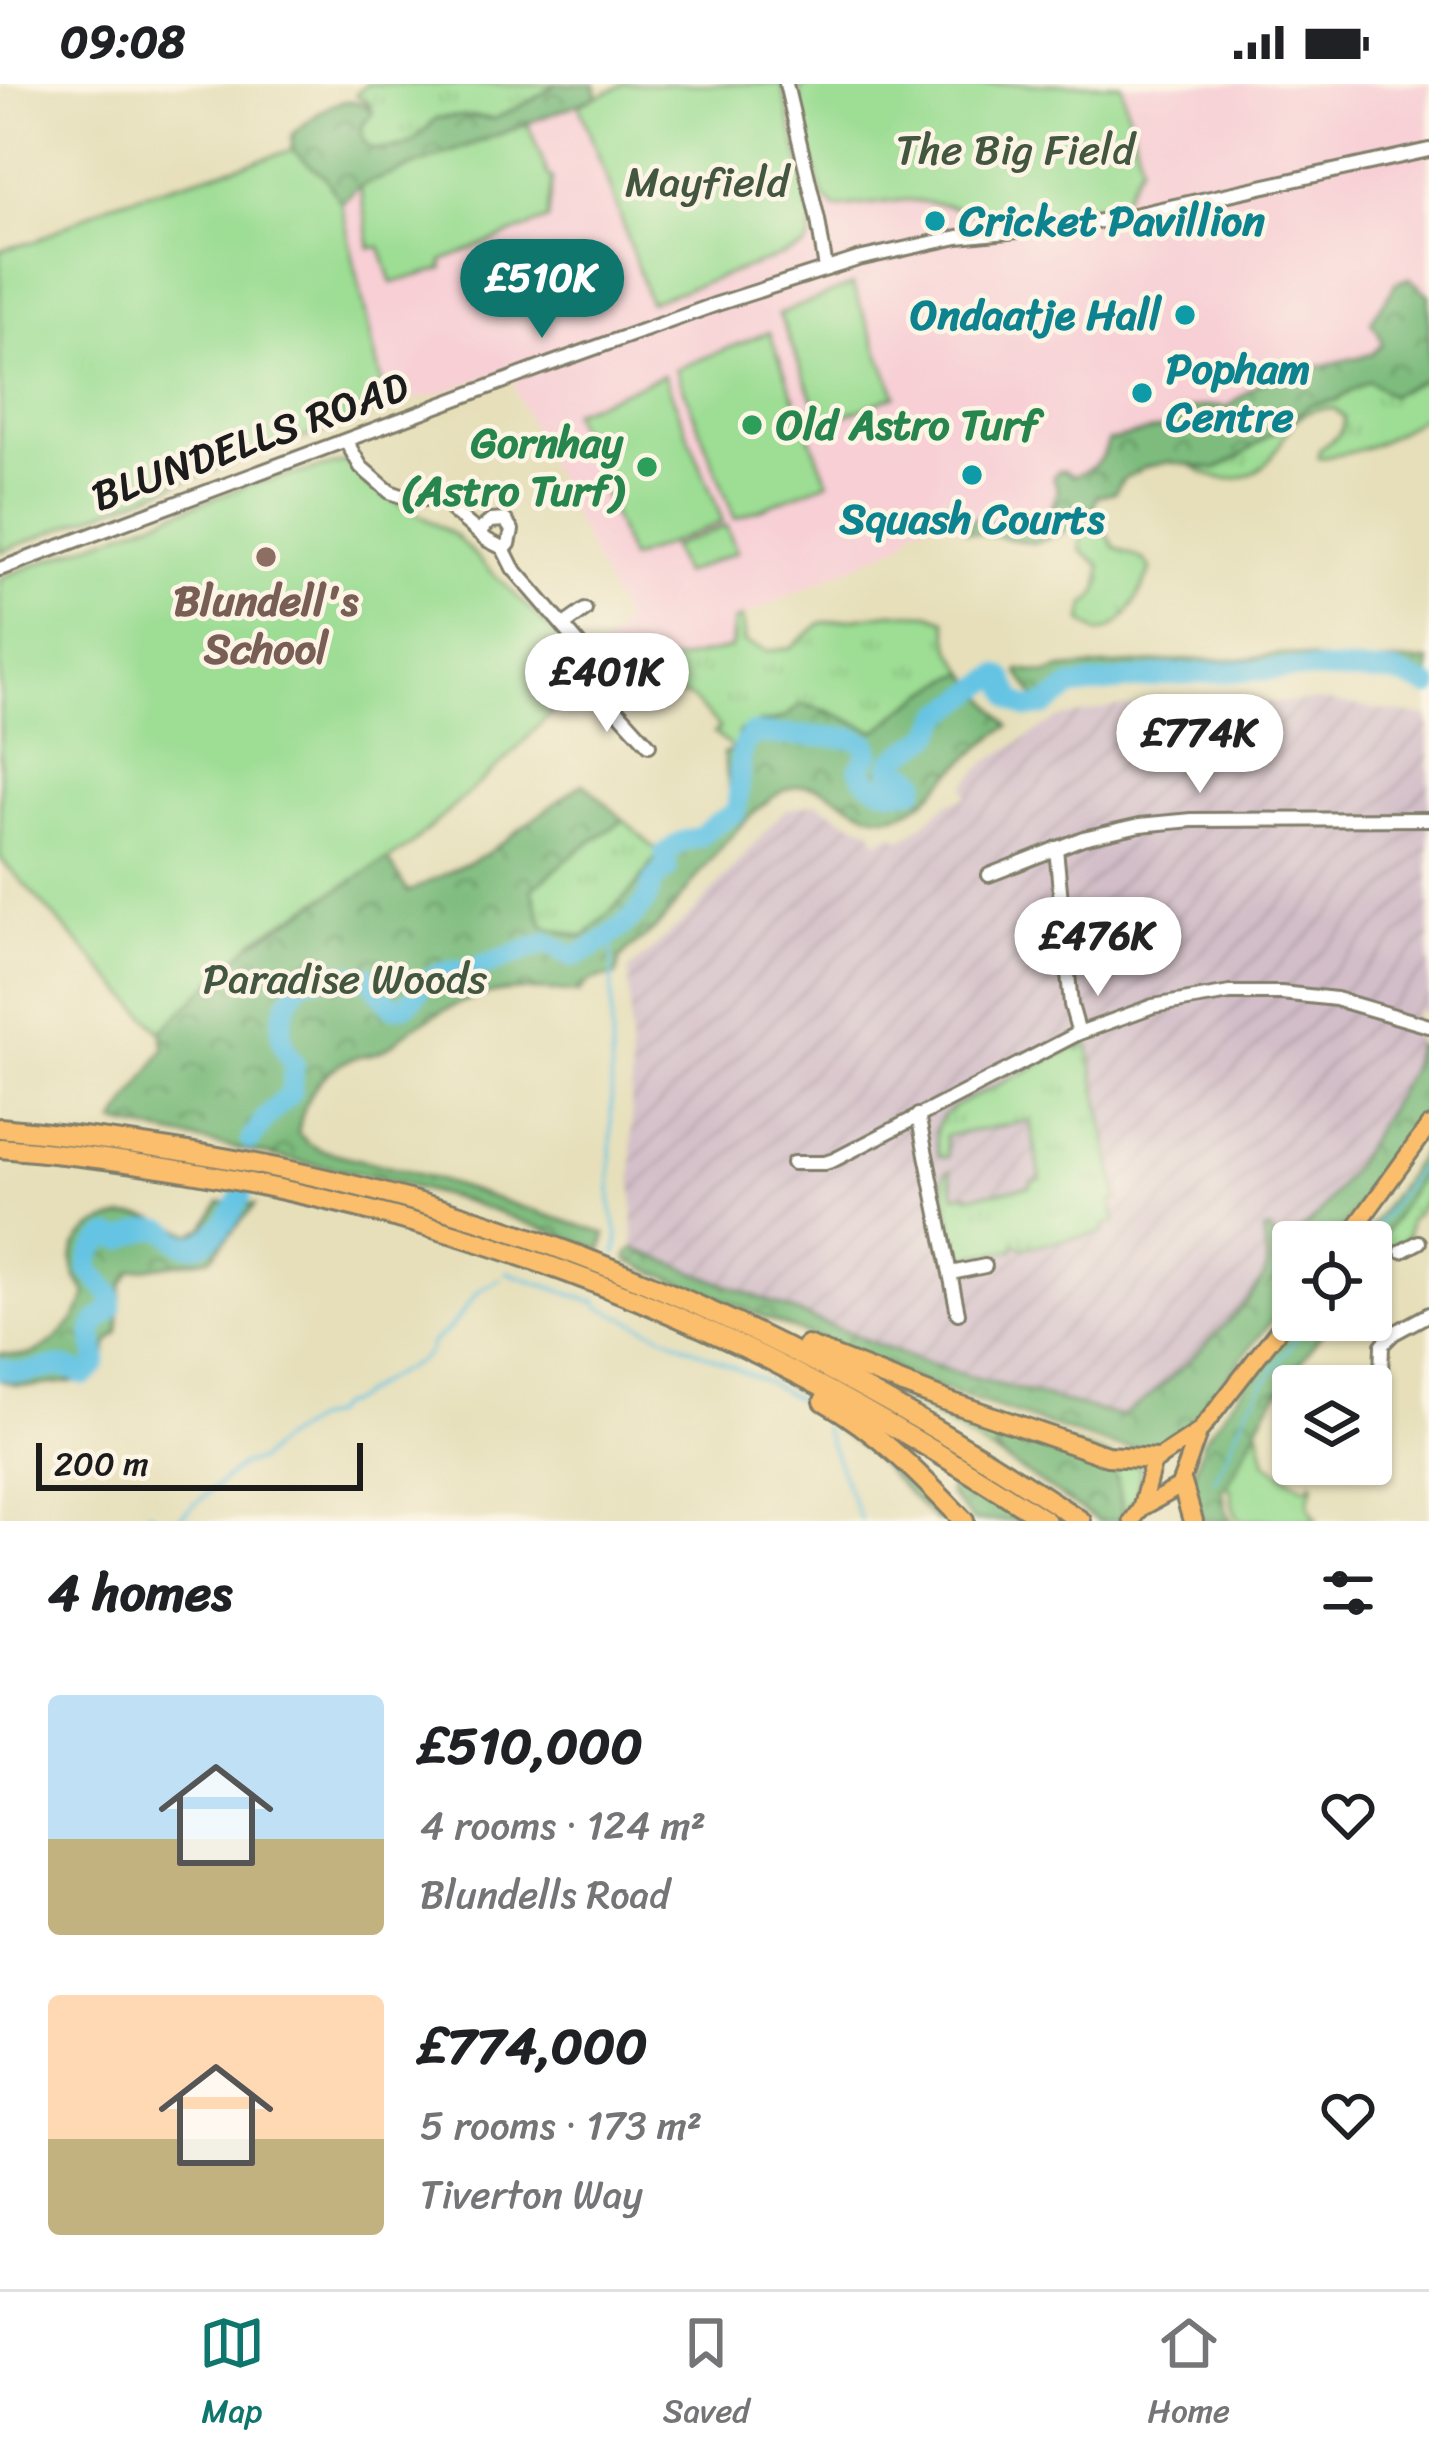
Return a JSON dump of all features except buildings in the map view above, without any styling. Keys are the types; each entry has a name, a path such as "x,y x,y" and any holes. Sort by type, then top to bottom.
{"highway":[{"path":"0,1129 200,1153 380,1192 562,1250 777,1342 904,1411 1081,1521"},
{"path":"0,1148 157,1165 317,1197 457,1233 554,1267 766,1358 893,1425 1046,1521"},
{"path":"652,1306 844,1412 894,1449 964,1521"},
{"path":"712,1312 1107,1456 1160,1458"},
{"path":"1178,1482 1193,1521"}],"main road":[{"path":"1361,1221 1429,1126"},
{"path":"1136,1516 1178,1482 1199,1432 1272,1338"},
{"path":"1136,1516 1149,1467 1199,1432"},
{"path":"1160,1458 1173,1458 1178,1482"},
{"path":"1148,1479 1158,1491 1178,1482"}],"street":[{"path":"786,84 826,269"},
{"name":"BLUNDELLS ROAD","path":"0,569 550,364 858,259 958,237 1130,216 1429,150"},
{"path":"346,441 361,467 390,491 406,498 440,500 495,546 509,544 512,530 505,520 491,521 479,531"},
{"path":"503,548 512,568 584,650 590,680 650,745"},
{"path":"564,626 585,610"},
{"path":"989,875 1119,828 1192,820 1429,819"},
{"path":"1056,848 1071,1005 1079,1033"},
{"path":"794,1163 834,1160 1079,1033 1153,1006 1244,993 1336,999 1426,1027"},
{"path":"918,1115 958,1313"},
{"path":"1402,1252 1424,1244 1418,1225"},
{"path":"951,1273 985,1266"},
{"path":"1381,1365 1382,1345 1429,1314"},
{"path":"1376,1341 1382,1345"}],"shaded area":[{"name":"Blundell's School","path":"625,84 1429,84 1429,141 1422,143 1429,164 1429,354 1310,405 1194,467 1168,462 1145,467 1123,479 1115,492 1097,496 1094,507 1099,520 1072,531 1033,543 981,535 936,521 914,527 903,543 734,621 731,648 652,666 605,708 583,679 510,756 407,848 257,938 161,1032 0,858 0,578 249,485 346,462 367,485 454,535 573,651 591,660 622,626 621,616 539,444 516,392 511,368 436,395 386,405 0,552 0,250 34,242 109,204 292,150 353,176 579,105"},
{"path":"1322,701 1429,717 1429,1011 1415,1010 1411,1069 1357,1162 1318,1216 1312,1221 1272,1221 1272,1239 1263,1231 1263,1279 1230,1321 1179,1372 1119,1416 916,1360 634,1248 629,971 696,910 785,810 817,803 871,829 877,841 893,834 901,839 948,803 967,797 964,786 986,763 1057,719 1115,707"}],"green space":[{"path":"366,84 556,84 494,119 436,118 408,144 371,149 363,140 362,126 371,105 356,94"},
{"path":"556,84 595,84 597,97 360,186 341,203 325,177 292,150 292,135 320,112 342,102 363,104 373,112 362,126 363,140 371,149 393,149 415,140 436,118 494,119"},
{"name":"Mayfield","path":"625,84 782,84 813,220 804,248 649,302 579,105"},
{"name":"The Big Field","path":"810,84 1121,84 1141,163 1124,197 1106,204 997,218 907,200 835,208 822,195 801,110 800,89"},
{"path":"528,124 553,178 548,220 442,261 443,269 392,283 380,247 370,248 360,186"},
{"path":"292,150 325,177 341,203 386,405 0,552 0,250 34,242 109,204"},
{"path":"1410,278 1429,295 1429,377 1390,395 1368,381 1336,400 1310,405 1216,469 1168,462 1146,467 1123,479 1115,492 1097,496 1094,507 1099,520 1033,543 966,531 974,518 1022,528 1040,526 1058,491 1053,476 1065,471 1073,476 1091,468 1108,441 1175,425 1179,411 1228,407 1265,379 1372,354 1382,344 1371,323 1374,317 1395,283"},
{"path":"852,285 896,395 823,424 779,314"},
{"name":"Old Astro Turf","path":"769,332 828,482 735,519 676,369"},
{"name":"Gornhay (Astro Turf)","path":"664,375 723,522 630,559 571,412"},
{"path":"1429,377 1429,413 1364,448 1318,458 1319,450 1339,433 1344,418 1335,409 1321,409 1295,421 1271,458 1244,477 1214,477 1194,467 1217,469 1310,405 1336,400 1368,380 1390,395"},
{"path":"346,462 367,485 454,535 565,644 584,678 510,756 407,848 257,938 161,1032 0,858 0,578 249,485"},
{"path":"1099,520 1115,547 1144,560 1151,569 1124,617 1098,633 1082,621 1085,605 1099,587 1100,565 1081,551 1080,535 1072,531"},
{"path":"726,526 737,552 682,574 671,547"},
{"path":"891,613 929,614 946,620 951,649 967,673 935,688 874,731 828,711 759,723 734,750 714,733 720,728 691,698 677,694 652,666 731,648 734,621 742,618 745,643 768,651 791,648 821,623"},
{"path":"1284,654 1341,664 1429,661 1429,682 1393,670 1296,665 1081,682 1037,699 1019,673 1047,674 1062,669"},
{"name":"Paradise Woods","path":"967,673 1009,726 916,806 887,816 811,786 780,793 742,825 656,928 624,954 616,976 590,982 579,993 511,991 455,1005 380,1052 343,1062 309,1096 298,1133 321,1150 429,1177 606,1234 602,1250 468,1202 383,1179 115,1123 165,1048 161,1032 235,954 388,859 408,892 486,854 583,783 624,820 532,889 544,927 584,937 636,886 659,853 715,819 732,802 723,753 734,750 739,731 778,719 801,704 874,731 935,688"},
{"path":"624,820 659,853 636,886 585,937 544,927 532,888"},
{"path":"1088,1041 1118,1199 1112,1201 1116,1223 1104,1225 1103,1233 1023,1248 1015,1244 1013,1250 962,1257 956,1250 945,1173 950,1170 955,1195 969,1196 1031,1186 1031,1181 1041,1179 1030,1121 945,1136 948,1157 942,1157 936,1134 939,1121 965,1101 1076,1047 1080,1050"},
{"path":"1416,1045 1429,1051 1429,1102 1347,1221 1312,1221 1358,1160 1411,1069"},
{"path":"1429,1143 1429,1161 1392,1222 1375,1221"},
{"path":"1429,1161 1421,1208 1409,1220 1408,1237 1392,1248 1392,1221"},
{"path":"220,1202 255,1205 210,1258 131,1271 122,1286 118,1332 108,1343 97,1373 85,1380 33,1386 0,1380 0,1353 23,1355 40,1350 58,1338 79,1312 86,1293 72,1260 84,1235 96,1226 129,1217 153,1218 192,1234 204,1228"},
{"path":"1263,1231 1272,1231 1272,1320 1193,1420 1153,1446 1130,1448 928,1385 628,1261 634,1248 916,1360 1119,1416 1172,1376 1254,1291 1266,1267"},
{"path":"1277,1341 1316,1341 1298,1365 1272,1365 1272,1401 1222,1488 1232,1521 1202,1521 1192,1482 1203,1441"},
{"path":"878,1383 1141,1466 1135,1505 1132,1502 1123,1514 1120,1493 997,1452 1005,1460"},
{"path":"843,1423 887,1456 952,1521 936,1521 867,1451 837,1429"},
{"path":"1258,1427 1266,1463 1272,1467 1272,1485 1313,1485 1309,1504 1317,1521 1239,1521 1227,1486"},
{"path":"1015,1435 1106,1467 1116,1476 1123,1514 1117,1521 1099,1521 1005,1460 995,1444 1001,1437"},
{"path":"960,1481 1027,1521 973,1521 949,1494 951,1485"}],"waterway":[{"path":"251,1140 291,1093 294,1064 283,1043 282,1021 302,980 338,974 368,976 392,1007 407,1004 429,979 441,973 483,965 548,943 573,957 592,948 639,910 653,882 667,869 665,853 735,813 742,752 751,734 853,738 867,744 870,752 859,769 863,776 883,788 908,790 915,788 916,780 893,772 893,760 932,735 942,715 999,675 1013,699 1027,708 1044,706 1072,687 1168,675 1289,669 1394,673 1429,686"},
{"path":"612,934 611,1203 618,1234 616,1254"},
{"path":"1380,1221 1429,1153"},
{"path":"0,1368 28,1372 65,1367 85,1375 95,1363 93,1331 112,1308 111,1294 88,1269 97,1245 110,1236 123,1240 154,1229 167,1231 182,1243 201,1243 227,1220 242,1193"},
{"path":"506,1272 597,1300 598,1306 767,1382 824,1414"},
{"path":"175,1521 241,1465 259,1460 279,1441 419,1361 479,1291 500,1279"},
{"path":"1215,1480 1250,1403 1294,1341"},
{"path":"824,1428 861,1521"},
{"path":"137,1521 150,1512 157,1521"}],"place":[{"name":"Cricket Pavillion","path":"935,221"},
{"name":"Ondaatje Hall","path":"1185,315"},
{"name":"Popham Centre","path":"1142,393"},
{"name":"Old Astro Turf","path":"752,425"},
{"name":"Gornhay (Astro Turf)","path":"647,467"},
{"name":"Squash Courts","path":"972,475"},
{"name":"Blundell's School","path":"266,557"}]}
